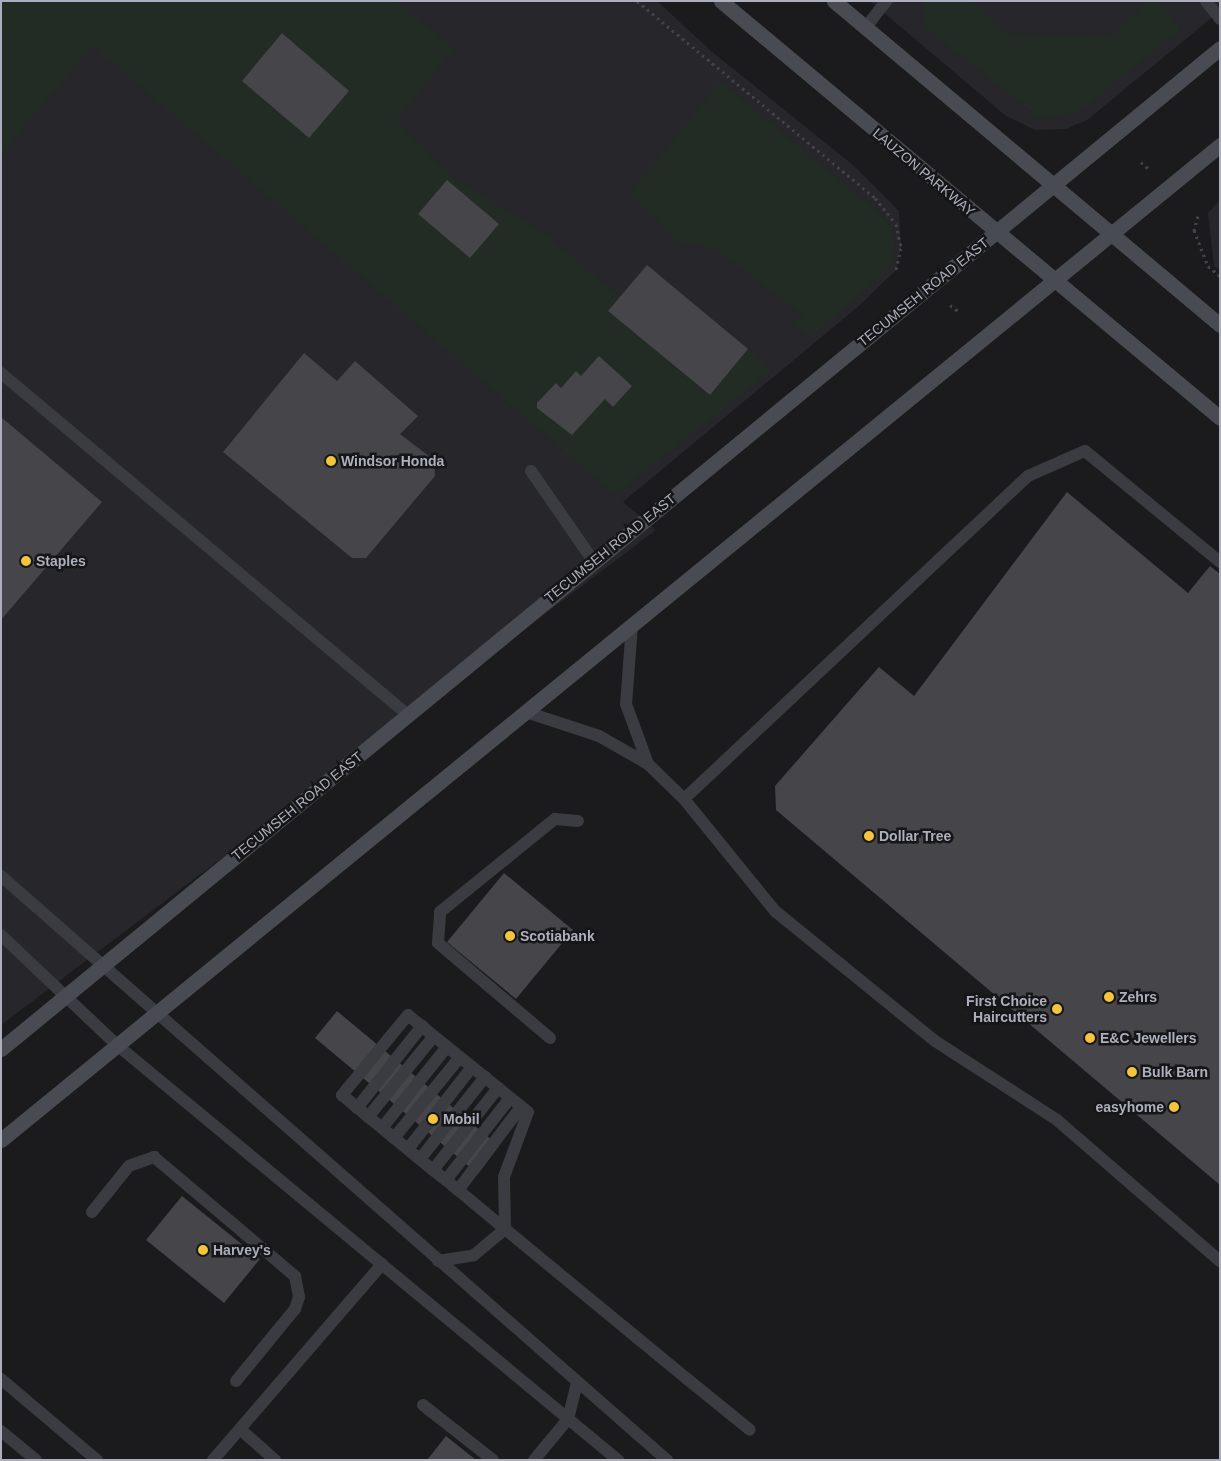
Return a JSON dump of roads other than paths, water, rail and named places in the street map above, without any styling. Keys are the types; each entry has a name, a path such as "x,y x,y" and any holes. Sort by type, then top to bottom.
{"main road":[{"name":"LAUZON PARKWAY","path":"721,1 1220,418"},
{"path":"834,1 1220,325"},
{"name":"TECUMSEH ROAD EAST","path":"1,1049 1220,48"},
{"path":"1,1140 1056,281 1220,145"}],"lane":[{"path":"866,28 886,1"},
{"path":"1206,1 1220,19"},
{"path":"1,373 408,715"},
{"path":"684,800 1036,473 1085,451 1220,562"},
{"path":"531,471 594,562"},
{"path":"632,625 626,704 648,764"},
{"path":"526,712 600,736 648,764 684,800 775,911 934,1041 1057,1120 1220,1261"},
{"path":"550,1038 438,942 440,912 555,819 578,821"},
{"path":"1,876 155,1015 668,1460"},
{"path":"1,935 117,1045 618,1460"},
{"path":"505,1229 504,1177 528,1112 408,1015 342,1095 357,1108 750,1430"},
{"path":"357,1108 422,1026"},
{"path":"368,1116 434,1036"},
{"path":"382,1128 447,1047"},
{"path":"394,1138 460,1057"},
{"path":"408,1149 472,1067"},
{"path":"420,1159 485,1077"},
{"path":"433,1170 498,1088"},
{"path":"446,1180 510,1098"},
{"path":"458,1190 521,1107"},
{"path":"92,1212 129,1166 154,1157 295,1276 299,1297 295,1309 236,1381"},
{"path":"438,1260 474,1255 505,1229"},
{"path":"213,1460 382,1264"},
{"path":"1,1379 97,1460"},
{"path":"534,1460 568,1419 577,1382"},
{"path":"423,1406 493,1460"},
{"path":"240,1429 275,1460"},
{"path":"1,1431 36,1460"}],"place":[{"name":"Windsor Honda","path":"331,461"},
{"name":"Staples","path":"26,561"},
{"name":"Dollar Tree","path":"869,836"},
{"name":"Scotiabank","path":"510,936"},
{"name":"Zehrs","path":"1109,997"},
{"name":"First Choice Haircutters","path":"1057,1009"},
{"name":"E&C Jewellers","path":"1090,1038"},
{"name":"Bulk Barn","path":"1132,1072"},
{"name":"easyhome","path":"1174,1107"},
{"name":"Mobil","path":"433,1119"},
{"name":"Harvey's","path":"203,1250"}]}
